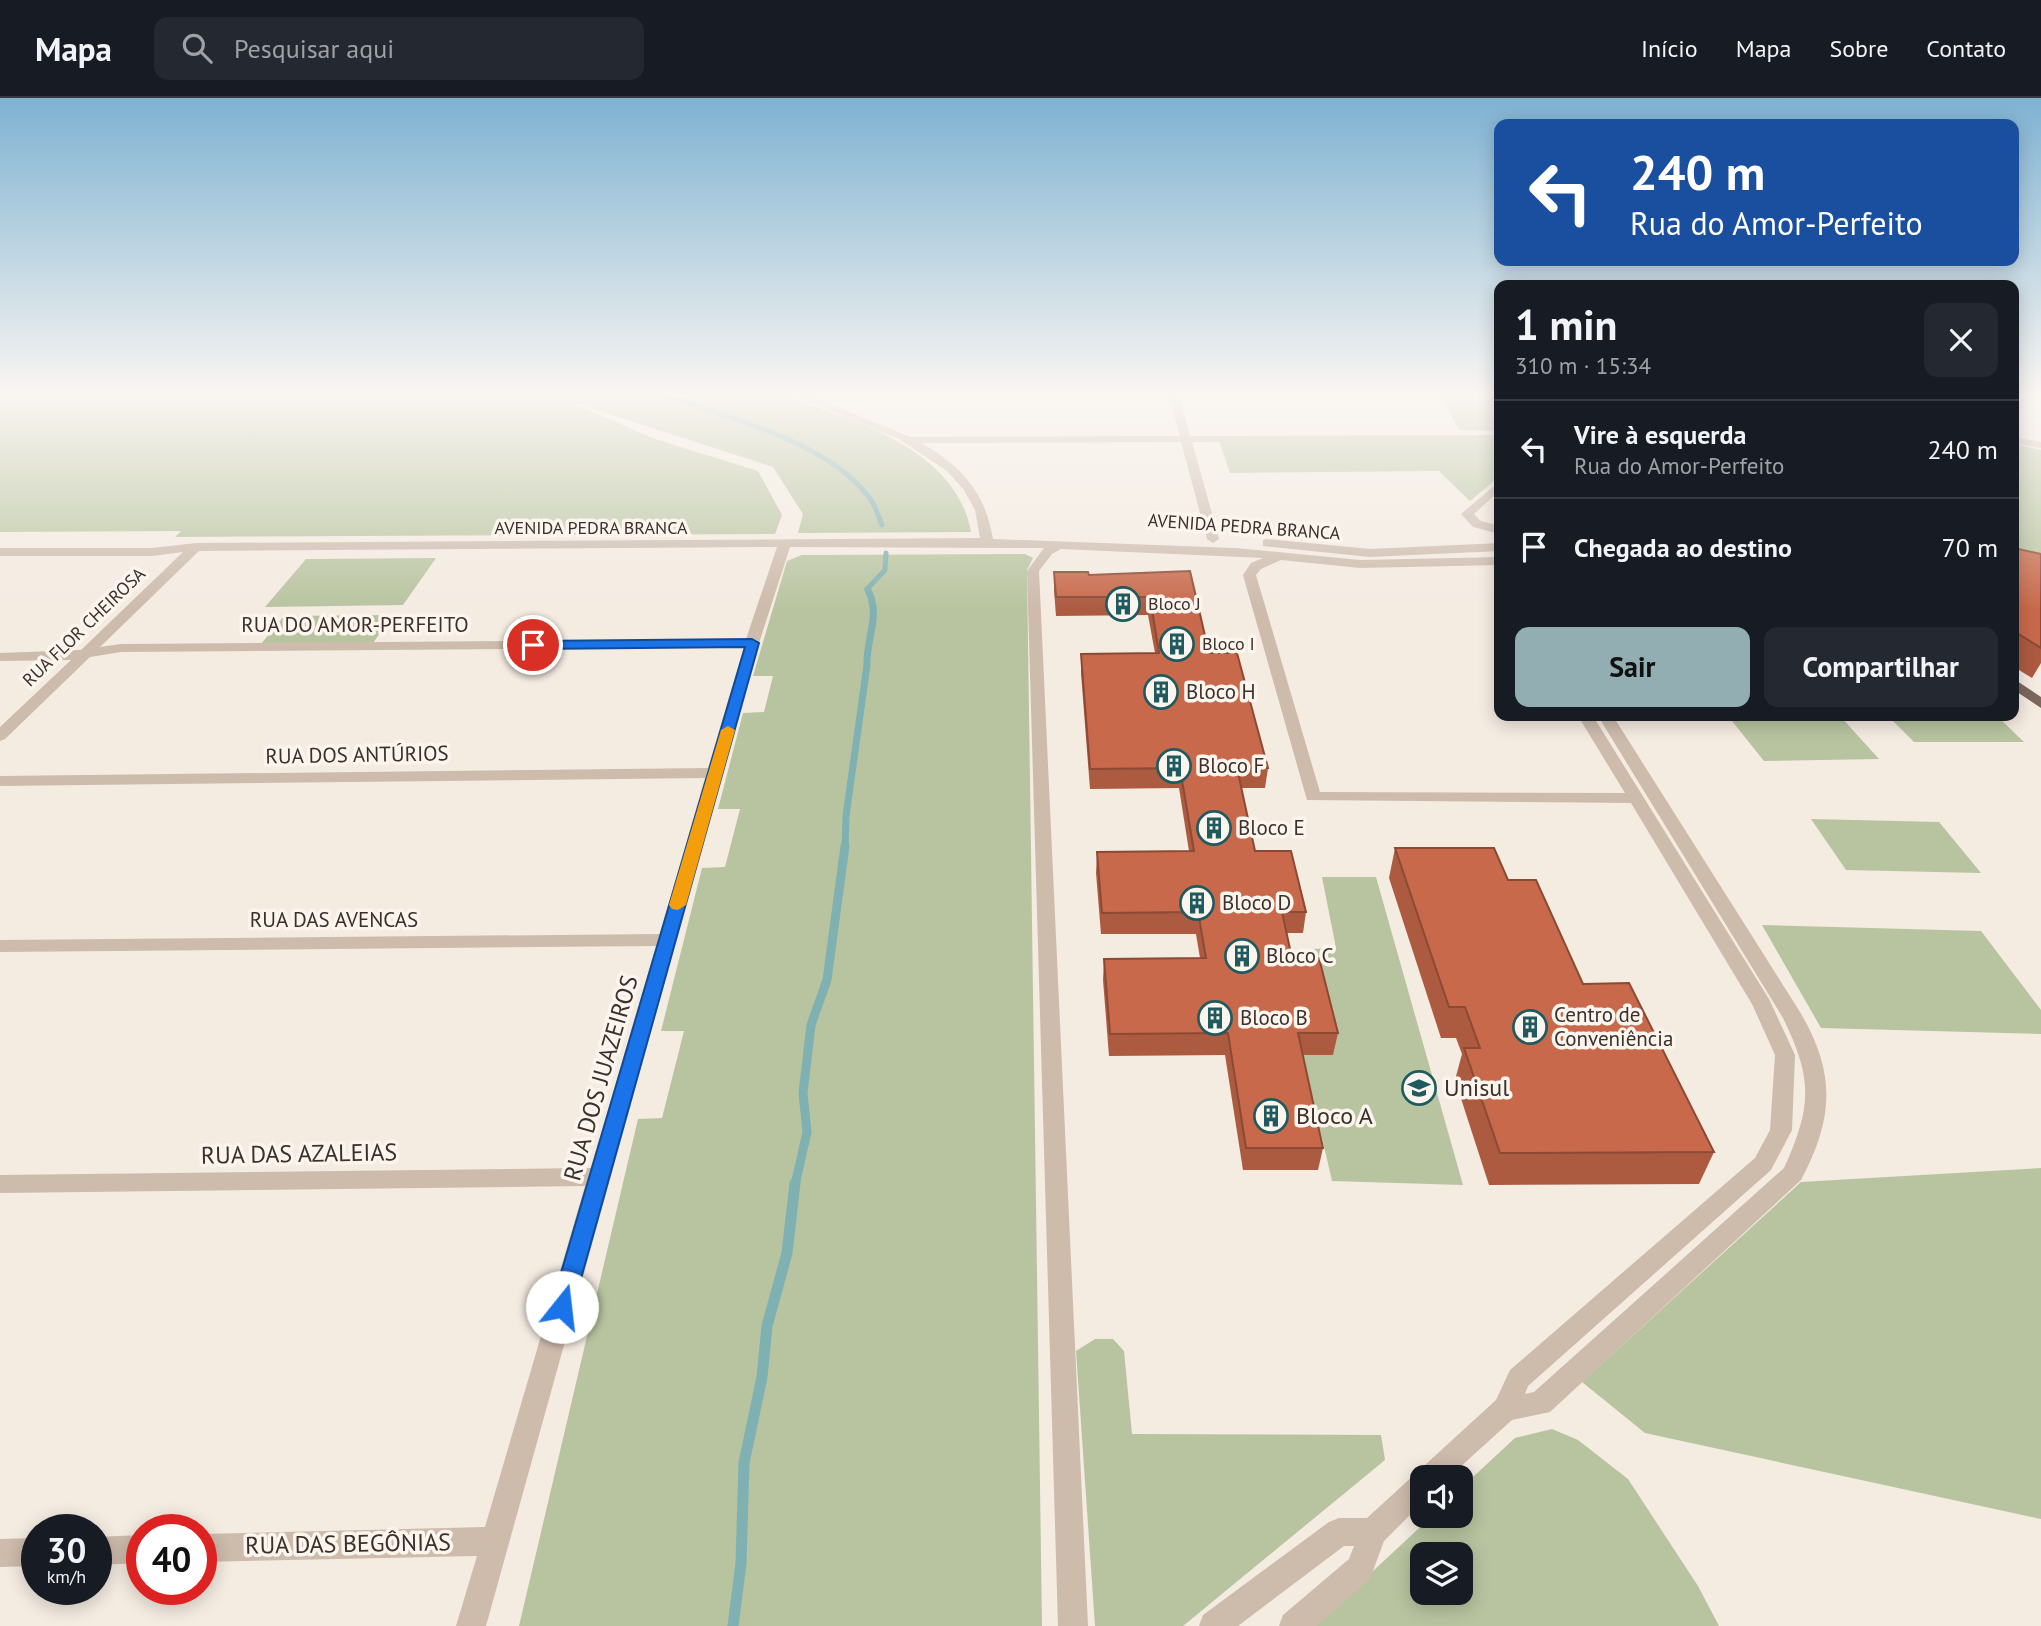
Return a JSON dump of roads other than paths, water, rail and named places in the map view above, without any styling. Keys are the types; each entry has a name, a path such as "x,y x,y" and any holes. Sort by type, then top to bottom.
{"main road":[{"path":"2019,688 2041,704"}],"street":[{"path":"946,467 964,484 981,510 987,542 1029,552 1038,562"},
{"path":"1194,467 1213,540"},
{"path":"1494,489 1466,514 1477,524 1494,528"},
{"name":"AVENIDA PEDRA BRANCA","path":"987,542 1022,536 1213,540 1370,552 1494,547"},
{"name":"AVENIDA PEDRA BRANCA","path":"0,542 164,542 196,547"},
{"name":"AVENIDA PEDRA BRANCA","path":"0,552 152,552 196,547 987,542 1169,548 1380,565 1494,561"},
{"name":"RUA DOS JUAZEIROS","path":"471,1626 752,643 784,545"},
{"path":"1059,545 1048,551 1038,562 1033,577 1073,1626"},
{"name":"RUA FLOR CHEIROSA","path":"0,736 196,547"},
{"path":"1482,548 1494,561"},
{"path":"1279,556 1256,566 1249,575 1312,797 1637,798"},
{"name":"RUA DO AMOR-PERFEITO","path":"0,657 84,655 121,648 752,643"},
{"path":"1442,1465 1505,1409 1520,1378 1763,1164 1781,1130 1785,1055 1762,1004 1589,721"},
{"path":"1505,1409 1541,1403 1793,1174 1811,1136 1815,1097 1813,1059 1793,1017 1608,721"},
{"name":"RUA DOS ANTÚRIOS","path":"0,781 715,773"},
{"name":"RUA DAS AVENCAS","path":"0,946 668,940"},
{"name":"RUA DAS AZALEIAS","path":"0,1184 600,1177"},
{"path":"1294,1626 1360,1569 1373,1532 1410,1496"},
{"path":"1214,1626 1339,1532 1373,1532"},
{"name":"RUA DAS BEGÔNIAS","path":"217,1548 494,1541"},
{"path":"0,1553 21,1552"}],"waterway":[{"path":"837,467 868,496 882,525"},
{"path":"868,592 867,589 885,570 886,553"},
{"path":"845,848 846,816 873,618 872,600 868,590"},
{"path":"795,1185 807,1132 803,1093 811,1025 827,980 845,846"},
{"path":"733,1626 741,1563 744,1463 762,1377 767,1326 787,1253 795,1183"}],"place":[{"name":"Bloco J","path":"1123,604"},
{"name":"Bloco I","path":"1177,644"},
{"name":"Bloco H","path":"1161,692"},
{"name":"Bloco F","path":"1174,766"},
{"name":"Bloco E","path":"1214,828"},
{"name":"Bloco D","path":"1197,903"},
{"name":"Bloco C","path":"1242,956"},
{"name":"Bloco B","path":"1215,1018"},
{"name":"Centro de Conveniência","path":"1530,1027"},
{"name":"Unisul","path":"1419,1088"},
{"name":"Bloco A","path":"1271,1116"}]}
